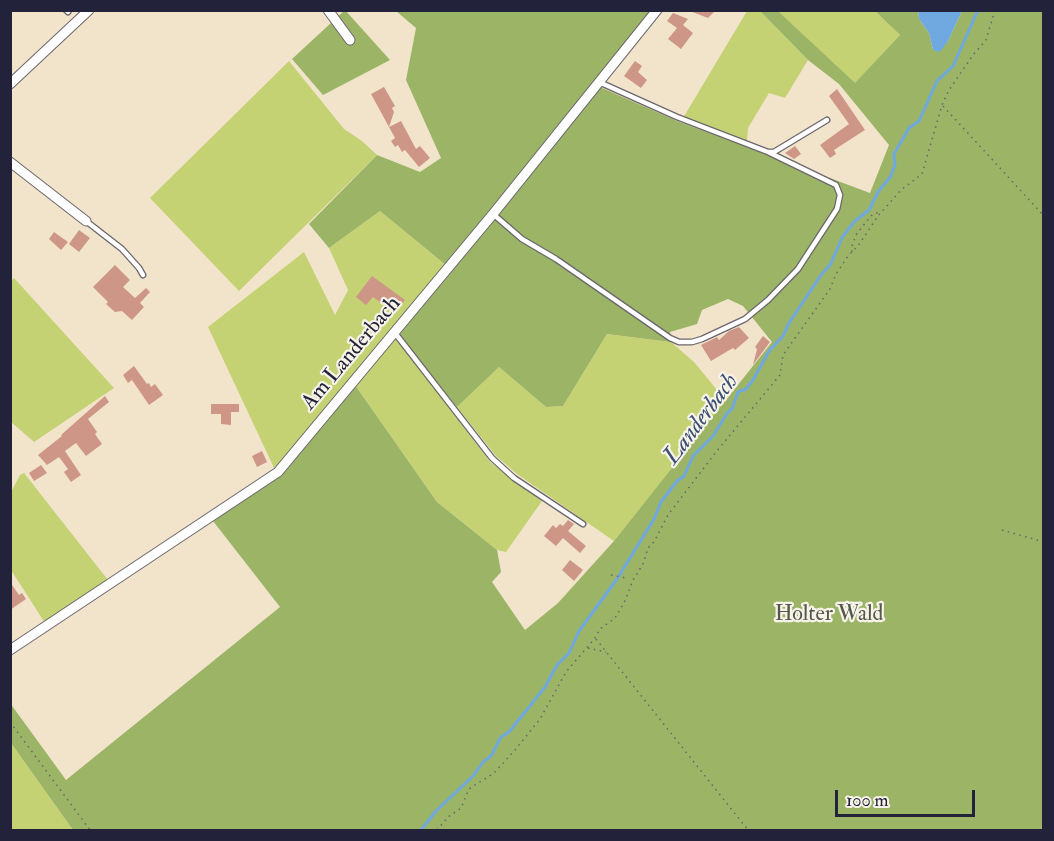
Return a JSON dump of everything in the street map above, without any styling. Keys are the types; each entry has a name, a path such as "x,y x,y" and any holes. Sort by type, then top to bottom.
{"street":[{"path":"10,84 89,10"},
{"path":"328,10 350,40"},
{"name":"Am Landerbach","path":"10,650 278,472 493,214 657,10"},
{"path":"10,162 86,220"}],"lane":[{"path":"493,214 522,239 556,259 679,342 692,342 745,319 768,300 798,269 837,210 840,195 836,185 768,152 677,117 599,82"},
{"path":"768,152 774,152 826,120"},
{"path":"86,220 122,249 144,275"},
{"path":"395,333 492,458 514,478 583,524"}],"path":[{"path":"437,831 448,817 461,808 469,789 494,773 515,750 540,719 566,672 600,629 615,618 643,564 648,548 654,542 668,515 780,375 783,355 830,290 836,274 882,212 901,190 922,174 942,105 949,90 973,55 987,40 995,10"},
{"path":"942,105 1044,216"},
{"path":"852,253 852,246 861,229 873,214 882,212"},
{"path":"1002,530 1044,542"},
{"path":"611,575 626,578"},
{"path":"595,638 748,831"},
{"path":"587,648 607,652"},
{"path":"10,723 90,831"}],"green space":[{"path":"345,10 390,60 323,95 292,59"},
{"path":"396,11 650,11 447,266 380,211 329,248 309,224 377,155 420,172 441,158 406,80 416,28"},
{"path":"747,11 760,11 808,60 785,98 769,93 748,128 747,141 683,118"},
{"name":"Holter Wald","path":"760,11 778,11 855,83 900,35 875,11 918,11 919,19 929,33 933,50 948,41 962,11 1043,11 1043,830 73,830 11,743 10,703 66,780 280,607 213,521 280,475 355,385 437,502 497,550 501,572 492,582 525,630 558,603 614,541 772,342 743,306 728,299 702,310 697,324 670,332 671,342 607,334 563,406 546,407 499,367 457,407 399,335 600,87 677,121 870,193 889,145 839,84 808,60"},
{"path":"778,11 875,11 900,35 855,84"},
{"path":"289,61 344,129 377,155 239,291 150,198"},
{"path":"380,211 447,266 361,365 275,470 208,327 304,252 335,315 348,290 329,248"},
{"path":"14,278 114,388 34,442 11,422 10,282"},
{"path":"607,334 671,342 694,362 726,401 614,541 517,474 496,456 457,407 499,367 546,407 563,406"},
{"path":"396,338 490,462 542,501 506,552 497,550 437,502 355,385"},
{"path":"24,473 108,580 45,623 11,570 10,494 20,475"},
{"path":"11,743 73,830 11,830"}],"water":[{"path":"918,11 962,11 948,41 940,52 933,50 929,33 919,19"}],"building":[{"path":"687,10 716,10 708,18"},
{"path":"673,13 688,19 683,25 693,33 681,49 668,39 677,28 667,21"},
{"path":"635,61 642,66 638,72 647,80 641,88 624,76"},
{"path":"384,87 395,106 392,108 394,112 389,127 371,94"},
{"path":"837,89 865,130 834,150 836,154 830,158 820,145 849,124 829,96"},
{"path":"401,121 416,149 420,146 430,158 419,167 405,150 402,152 398,145 395,147 391,141 395,138 389,127"},
{"path":"795,146 801,154 794,159 785,153"},
{"path":"79,230 90,238 79,252 69,244"},
{"path":"54,232 68,242 61,250 49,239"},
{"path":"115,265 130,280 123,287 135,298 146,288 150,292 140,303 144,307 132,320 122,311 115,312 93,287"},
{"path":"372,276 405,300 395,313 373,297 366,305 356,297"},
{"path":"739,327 749,338 735,350 733,348 711,361 701,345 717,337 719,340 729,331"},
{"path":"763,336 770,342 753,365 757,349 755,347"},
{"path":"134,366 147,384 149,383 151,387 155,384 163,395 149,405 132,380 128,383 123,375"},
{"path":"105,396 109,402 88,419 102,444 86,456 76,443 65,451 81,475 71,482 64,472 68,469 59,457 47,465 38,455"},
{"path":"211,404 239,404 239,412 231,412 231,425 221,424 221,414 211,414"},
{"path":"262,451 267,462 257,467 252,456"},
{"path":"41,465 47,473 34,481 29,473"},
{"path":"568,520 574,524 568,531 586,546 580,553 563,538 556,546 544,536 553,525 556,528 560,524 563,526"},
{"path":"570,560 583,570 574,581 562,570"},
{"path":"10,582 19,595 22,593 26,599 10,610"}],"waterway":[{"name":"Landerbach","path":"421,830 436,811 491,756 501,737 509,732 545,687 557,665 569,653 579,631 617,579 654,519 661,502 677,481 684,476 693,456 713,436 732,409 738,392 746,389 753,380 769,351 783,336 789,323 830,265 843,236 855,221 869,210 878,192 891,176 895,164 894,154 909,128 919,121 937,81 953,66 978,10"}]}
